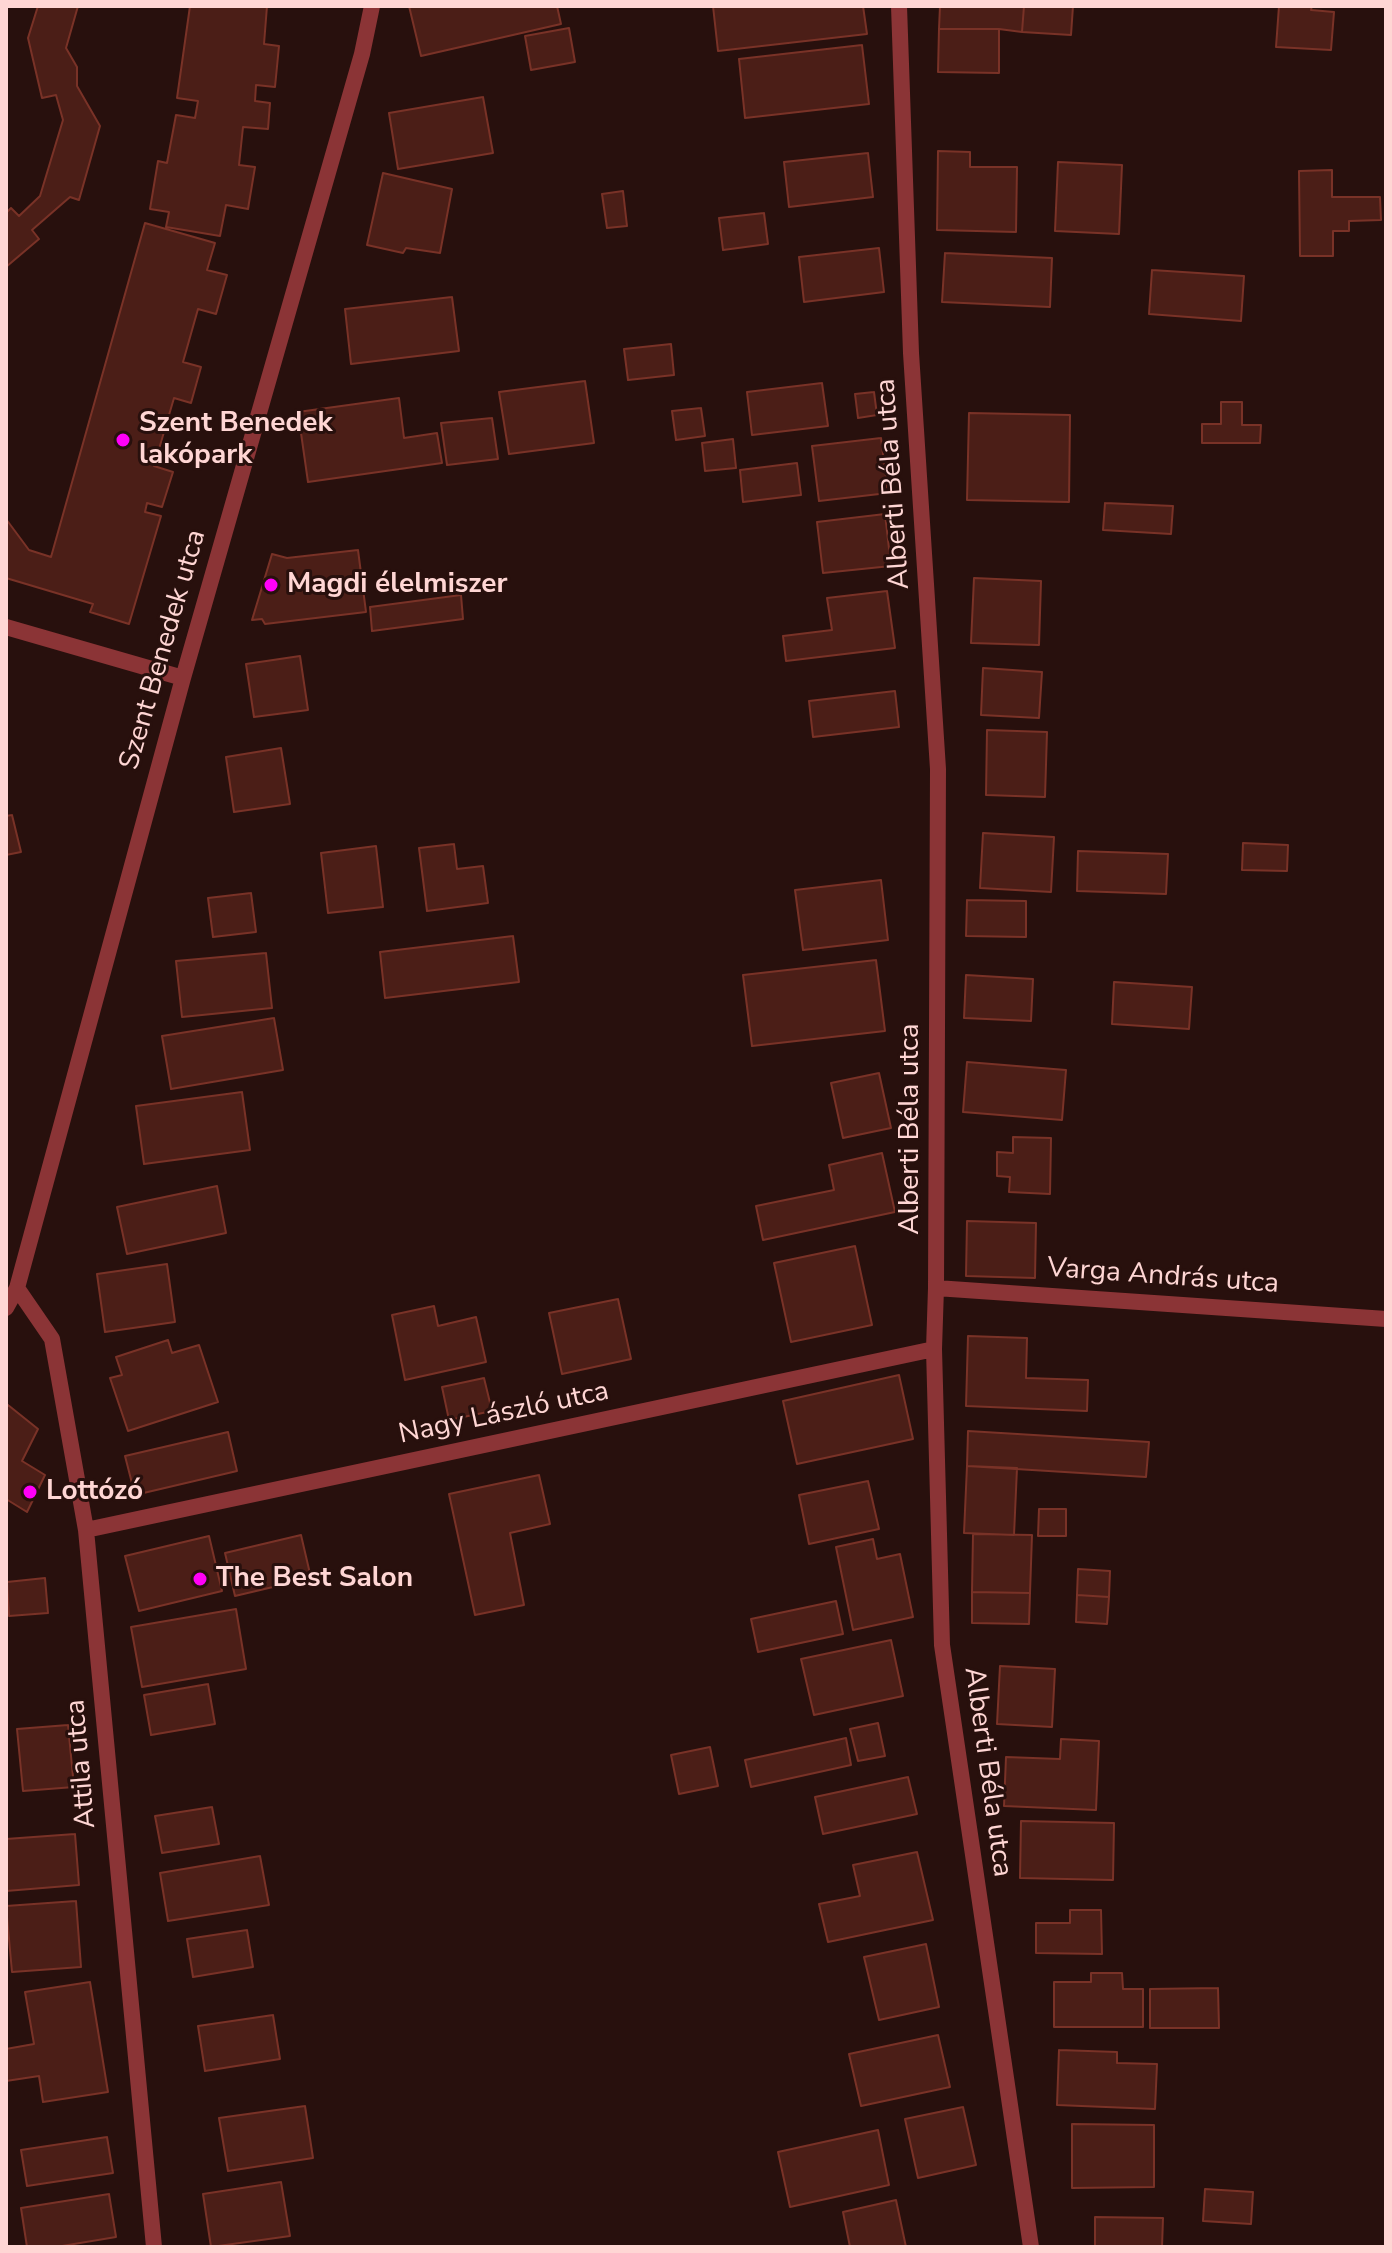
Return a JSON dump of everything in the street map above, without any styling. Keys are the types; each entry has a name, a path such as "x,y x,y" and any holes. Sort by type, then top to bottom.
{"street":[{"name":"Szent Benedek utca","path":"6,1308 17,1288 183,678 362,54 372,6"},
{"name":"Alberti Béla utca","path":"899,6 911,353 938,769 934,1349 942,1645 1031,2247"},
{"path":"6,627 183,678"},
{"name":"Attila utca","path":"17,1288 52,1339 86,1530 154,2247"},
{"name":"Varga András utca","path":"936,1288 1386,1319"},
{"name":"Nagy László utca","path":"86,1530 934,1349"}],"building":[{"path":"38,6 78,6 66,48 77,67 77,86 100,126 79,200 70,197 32,230 39,239 6,267 6,213 11,208 19,216 40,196 63,120 56,95 42,98 28,38"},
{"path":"190,6 267,6 264,44 279,46 275,87 256,85 255,101 270,103 268,129 243,127 239,165 255,167 248,209 226,205 220,236 166,227 169,212 150,209 158,161 167,163 176,115 195,118 198,101 177,98"},
{"path":"409,6 557,6 561,24 421,56"},
{"path":"713,6 863,6 867,34 718,51"},
{"path":"940,6 1024,6 1022,32 939,29"},
{"path":"1024,6 1073,6 1071,35 1022,32"},
{"path":"1279,6 1312,6 1311,10 1334,12 1331,50 1276,47"},
{"path":"569,28 575,62 531,70 525,36"},
{"path":"939,29 999,29 999,73 938,72"},
{"path":"862,45 869,104 745,118 739,59"},
{"path":"483,97 493,153 398,169 389,113"},
{"path":"938,151 970,152 970,167 1017,167 1016,232 937,230"},
{"path":"868,153 873,197 789,207 784,162"},
{"path":"1058,162 1122,165 1119,234 1055,231"},
{"path":"1332,170 1332,197 1380,197 1381,220 1349,221 1349,231 1333,231 1333,256 1300,256 1299,171"},
{"path":"383,173 452,189 440,253 406,248 403,253 367,245"},
{"path":"623,191 627,226 607,228 602,194"},
{"path":"764,213 768,244 723,250 719,218"},
{"name":"Szent Benedek lakópark","path":"145,223 215,243 207,270 227,275 216,314 198,309 183,362 201,367 191,403 174,398 154,466 173,472 162,507 147,503 145,512 161,516 129,624 90,612 93,604 6,578 6,519 29,550 51,557"},
{"path":"879,248 884,292 804,302 799,257"},
{"path":"945,253 1052,258 1050,307 942,302"},
{"path":"1152,270 1244,276 1241,321 1149,314"},
{"path":"452,297 459,351 351,364 345,309"},
{"path":"671,344 674,375 628,380 624,349"},
{"path":"585,381 594,443 509,454 499,392"},
{"path":"822,383 828,426 752,435 747,392"},
{"path":"874,392 877,415 858,418 855,394"},
{"path":"399,398 404,438 437,433 442,463 308,482 298,412"},
{"path":"1221,402 1242,402 1242,425 1261,425 1260,443 1202,443 1202,424 1221,424"},
{"path":"701,408 705,436 676,440 672,411"},
{"path":"969,413 1070,415 1069,502 967,500"},
{"path":"492,418 498,459 447,465 441,423"},
{"path":"881,438 888,493 819,501 812,446"},
{"path":"733,439 736,468 705,471 702,443"},
{"path":"797,463 801,495 743,502 740,470"},
{"path":"1105,503 1173,506 1171,534 1103,530"},
{"path":"885,514 891,566 823,573 817,522"},
{"path":"358,550 366,612 265,624 262,619 252,620 272,554 287,558"},
{"path":"974,578 1041,581 1039,645 971,643"},
{"path":"887,591 895,648 786,661 783,636 832,630 827,598"},
{"path":"461,595 463,619 372,631 370,607"},
{"path":"300,656 308,710 254,717 246,664"},
{"path":"983,668 1042,672 1039,718 981,715"},
{"path":"895,691 899,727 813,737 809,701"},
{"path":"987,730 1047,732 1045,797 986,795"},
{"path":"281,748 290,804 234,812 226,757"},
{"path":"12,815 21,852 6,855 6,816"},
{"path":"983,833 1054,837 1051,892 980,888"},
{"path":"1243,843 1288,845 1287,871 1242,870"},
{"path":"454,844 457,869 483,866 488,903 427,911 419,848"},
{"path":"376,846 383,907 328,913 321,853"},
{"path":"1078,851 1168,854 1166,894 1077,891"},
{"path":"881,880 888,940 803,950 795,890"},
{"path":"251,893 256,932 213,937 208,898"},
{"path":"967,900 1026,901 1026,937 966,936"},
{"path":"513,936 519,982 385,998 380,952"},
{"path":"266,953 272,1008 182,1017 176,961"},
{"path":"876,960 885,1031 752,1046 743,975"},
{"path":"966,975 1033,979 1031,1021 964,1018"},
{"path":"1114,982 1192,987 1189,1029 1112,1024"},
{"path":"274,1018 283,1070 171,1089 162,1036"},
{"path":"967,1062 1066,1070 1062,1120 963,1112"},
{"path":"879,1073 891,1128 843,1138 831,1083"},
{"path":"242,1092 250,1150 144,1164 136,1106"},
{"path":"1013,1137 1051,1138 1050,1194 1009,1192 1010,1177 997,1176 997,1152 1013,1153"},
{"path":"882,1153 895,1212 763,1240 756,1206 834,1190 829,1165"},
{"path":"217,1186 226,1233 127,1254 117,1207"},
{"path":"967,1221 1036,1223 1035,1278 966,1276"},
{"path":"855,1246 872,1325 791,1342 774,1263"},
{"path":"167,1264 175,1322 105,1332 97,1274"},
{"path":"618,1299 631,1359 562,1374 549,1313"},
{"path":"434,1306 438,1326 476,1317 486,1362 405,1380 392,1315"},
{"path":"968,1336 1027,1338 1026,1378 1088,1380 1087,1411 966,1406"},
{"path":"168,1340 172,1353 199,1345 218,1402 128,1431 110,1378 122,1375 116,1357"},
{"path":"899,1375 913,1439 797,1464 783,1401"},
{"path":"484,1378 492,1411 449,1420 442,1387"},
{"path":"8,1405 38,1429 22,1461 45,1475 27,1512 6,1499"},
{"path":"968,1431 1149,1442 1146,1477 967,1466"},
{"path":"228,1432 237,1471 135,1495 125,1456"},
{"path":"967,1466 1017,1468 1014,1535 964,1533"},
{"path":"539,1475 550,1524 510,1533 524,1605 475,1615 449,1494"},
{"path":"868,1481 879,1529 809,1544 799,1495"},
{"path":"1039,1509 1066,1509 1066,1536 1038,1536"},
{"path":"973,1534 1032,1535 1030,1593 972,1592"},
{"path":"301,1535 311,1578 235,1596 225,1553"},
{"path":"209,1536 222,1591 139,1611 125,1556"},
{"path":"873,1539 877,1559 900,1554 913,1617 853,1630 836,1547"},
{"path":"1078,1569 1110,1571 1109,1597 1077,1595"},
{"path":"45,1578 48,1613 9,1616 7,1582"},
{"path":"972,1592 1030,1593 1029,1624 972,1623"},
{"path":"1077,1595 1109,1597 1107,1624 1076,1622"},
{"path":"836,1601 843,1634 758,1652 751,1619"},
{"path":"236,1609 246,1669 142,1687 131,1627"},
{"path":"891,1640 903,1696 814,1715 801,1659"},
{"path":"1000,1666 1055,1669 1052,1727 997,1724"},
{"path":"208,1684 215,1724 151,1735 144,1695"},
{"path":"878,1723 885,1756 858,1761 850,1729"},
{"path":"68,1725 74,1787 23,1791 17,1729"},
{"path":"846,1738 851,1765 751,1787 745,1760"},
{"path":"1061,1739 1099,1741 1096,1810 1004,1806 1006,1757 1060,1759"},
{"path":"710,1747 718,1786 679,1794 671,1755"},
{"path":"908,1777 917,1814 823,1834 815,1797"},
{"path":"212,1807 219,1844 162,1853 155,1816"},
{"path":"1021,1821 1114,1823 1113,1880 1020,1878"},
{"path":"75,1834 79,1885 6,1891 6,1839"},
{"path":"917,1852 933,1920 828,1942 819,1904 860,1896 853,1865"},
{"path":"260,1856 269,1905 168,1921 160,1873"},
{"path":"76,1901 81,1967 12,1972 6,1906"},
{"path":"1070,1910 1101,1910 1102,1954 1036,1953 1036,1923 1070,1923"},
{"path":"247,1930 253,1967 193,1977 187,1939"},
{"path":"926,1944 939,2007 879,2020 864,1957"},
{"path":"1091,1973 1122,1973 1123,1989 1143,1989 1143,2027 1054,2027 1054,1982 1091,1982"},
{"path":"90,1982 108,2092 43,2102 39,2076 6,2081 6,2049 34,2044 25,1992"},
{"path":"1218,1988 1219,2028 1150,2028 1150,1989"},
{"path":"273,2015 280,2059 205,2071 198,2026"},
{"path":"938,2035 950,2087 861,2106 849,2054"},
{"path":"1059,2050 1117,2052 1117,2063 1157,2064 1155,2109 1057,2105"},
{"path":"305,2106 313,2158 228,2171 219,2118"},
{"path":"963,2107 976,2165 918,2178 905,2119"},
{"path":"1072,2124 1154,2125 1154,2187 1072,2188"},
{"path":"878,2130 889,2185 790,2207 778,2152"},
{"path":"107,2137 113,2173 27,2186 21,2150"},
{"path":"281,2182 290,2236 211,2247 203,2194"},
{"path":"1205,2189 1253,2192 1251,2224 1203,2221"},
{"path":"109,2194 116,2237 56,2247 27,2247 21,2208"},
{"path":"896,2200 906,2247 850,2247 843,2212"},
{"path":"1095,2217 1163,2218 1162,2247 1095,2247"}],"place":[{"name":"Szent Benedek lakópark","path":"123,440"},
{"name":"Magdi élelmiszer","path":"271,585"},
{"name":"Lottózó","path":"30,1492"},
{"name":"The Best Salon","path":"200,1579"}]}
